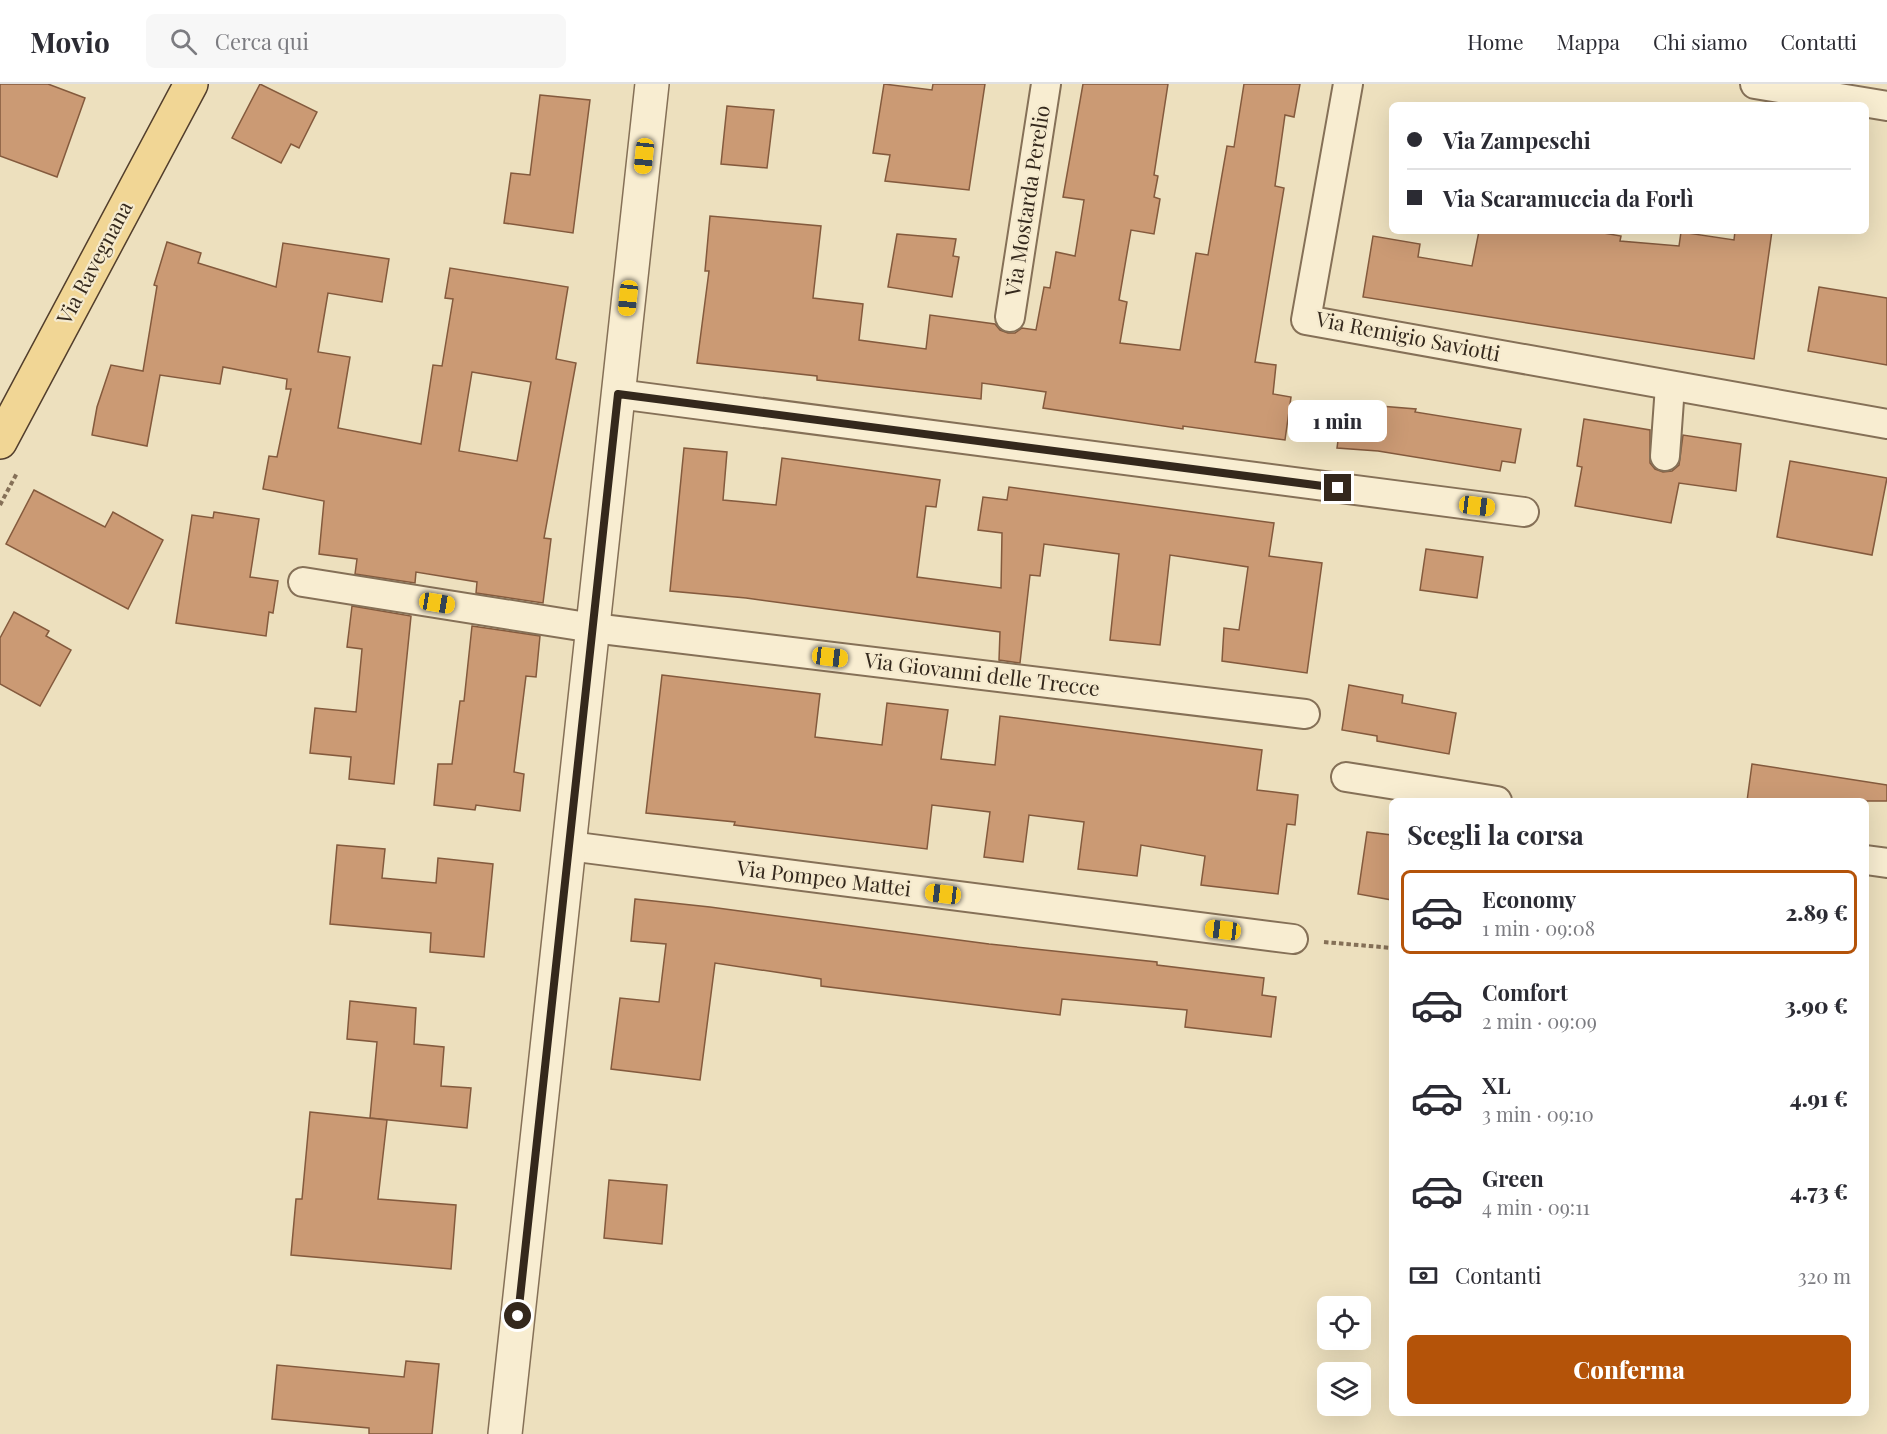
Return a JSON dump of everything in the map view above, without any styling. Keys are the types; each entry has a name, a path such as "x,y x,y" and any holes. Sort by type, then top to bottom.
{"main road":[{"name":"Via Ravegnana","path":"0,442 191,84"}],"street":[{"path":"505,1434 652,84"},
{"name":"Via Mostarda Perelio","path":"1010,317 1046,84"},
{"name":"Via Remigio Saviotti","path":"1348,84 1306,320 1887,424"},
{"path":"1755,84 1863,102"},
{"path":"1869,103 1887,106"},
{"path":"1665,456 1670,386"},
{"path":"618,394 1524,512"},
{"name":"Via Giovanni delle Trecce","path":"303,582 593,628 1305,714"},
{"path":"1346,777 1478,798"},
{"name":"Via Pompeo Mattei","path":"569,846 1293,939"},
{"path":"1869,860 1887,863"}],"path":[{"path":"1293,939 1389,948"}],"building":[{"path":"0,84 48,84 85,98 57,177 0,156"},
{"path":"260,84 317,112 299,148 291,144 281,163 232,138"},
{"path":"884,84 932,90 933,84 985,84 969,190 885,181 890,155 873,153"},
{"path":"1083,84 1168,84 1154,175 1158,176 1154,197 1160,199 1154,234 1131,230 1119,300 1127,302 1120,343 1180,350 1196,253 1208,255 1227,146 1234,147 1244,84 1300,84 1294,117 1285,115 1275,186 1284,188 1255,362 1276,365 1273,394 1291,397 1285,440 1183,426 1183,429 1043,408 1046,392 982,383 981,399 817,380 817,376 697,363 709,271 705,271 710,216 821,226 813,298 863,304 859,340 926,349 930,315 995,324 1000,330 1008,333 1015,333 1022,328 1036,330 1044,287 1050,288 1056,252 1075,256 1084,200 1063,197"},
{"path":"540,95 590,100 573,233 504,223 511,173 530,175"},
{"path":"727,106 774,110 767,168 721,164"},
{"path":"897,234 956,239 953,256 959,257 952,297 888,287"},
{"path":"1478,234 1609,234 1621,236 1620,241 1679,246 1681,234 1734,240 1735,234 1772,234 1754,359 1363,297 1373,236 1420,244 1418,257 1472,266"},
{"path":"167,242 201,253 198,263 276,287 283,243 389,259 382,302 328,293 318,352 350,357 338,428 421,444 433,365 442,366 453,299 445,298 450,268 568,287 556,359 576,363 544,538 551,539 543,603 476,593 477,582 416,572 415,583 355,574 357,559 319,554 324,501 263,489 269,456 277,457 291,389 286,389 287,379 223,367 220,384 160,375 147,446 92,435 97,407 111,365 143,371 157,286 154,285","holes":["472,372 531,382 517,461 459,451"]},
{"path":"1819,287 1887,298 1887,365 1808,351"},
{"path":"1343,403 1416,409 1415,412 1521,429 1515,463 1502,461 1500,471 1378,451 1337,448"},
{"path":"1584,419 1650,430 1650,463 1655,469 1663,472 1672,471 1679,465 1683,435 1741,444 1736,491 1679,483 1671,523 1575,506 1582,467 1577,466"},
{"path":"684,448 727,452 723,500 776,505 782,458 940,480 936,507 926,506 917,577 1001,588 1002,533 978,530 983,497 1007,500 1009,487 1274,523 1269,556 1322,563 1307,673 1222,661 1224,628 1239,630 1248,567 1170,555 1160,645 1110,640 1119,554 1044,544 1040,576 1030,575 1020,663 999,660 1000,632 746,598 670,591"},
{"path":"1790,461 1887,478 1872,555 1777,537"},
{"path":"34,490 105,527 113,512 163,540 128,609 6,544"},
{"path":"214,512 259,519 250,577 278,581 273,613 269,612 266,636 176,623 192,515 213,518"},
{"path":"1426,549 1483,557 1477,598 1420,590"},
{"path":"352,606 411,616 394,784 349,779 351,757 310,753 315,708 356,712 362,649 347,647"},
{"path":"14,612 49,631 46,636 71,650 40,706 0,684 0,638"},
{"path":"472,626 540,636 536,677 526,676 514,772 524,774 520,811 476,805 475,810 434,805 438,764 452,764 460,701 464,701"},
{"path":"662,675 820,694 815,737 882,745 887,703 948,710 941,759 995,765 1000,716 1262,750 1257,790 1298,795 1295,825 1287,824 1278,894 1201,885 1205,856 1141,845 1137,876 1078,869 1084,822 1029,815 1023,862 984,857 990,812 932,805 927,849 734,825 735,822 646,813"},
{"path":"1349,685 1403,695 1402,703 1456,713 1449,754 1377,741 1377,736 1342,730"},
{"path":"1752,764 1887,785 1887,801 1869,801 1869,798 1747,798"},
{"path":"1367,832 1389,835 1389,899 1358,894"},
{"path":"337,845 385,849 382,878 436,883 438,858 493,864 484,957 430,952 431,933 330,924"},
{"path":"635,899 989,944 1157,962 1157,965 1264,978 1262,995 1276,997 1271,1037 1185,1027 1187,1010 1062,999 1060,1015 821,986 821,979 715,963 700,1080 611,1069 620,998 659,1002 666,944 631,941"},
{"path":"350,1001 416,1008 414,1044 444,1047 441,1086 471,1088 467,1128 370,1118 377,1042 347,1039"},
{"path":"310,1112 387,1120 378,1199 456,1205 451,1269 291,1255 296,1199 302,1199"},
{"path":"609,1180 667,1185 662,1244 604,1238"},
{"path":"406,1361 439,1364 432,1434 369,1434 369,1428 272,1419 277,1365 404,1377"}],"route":[{"path":"518,1316 618,394 1338,488"}]}
